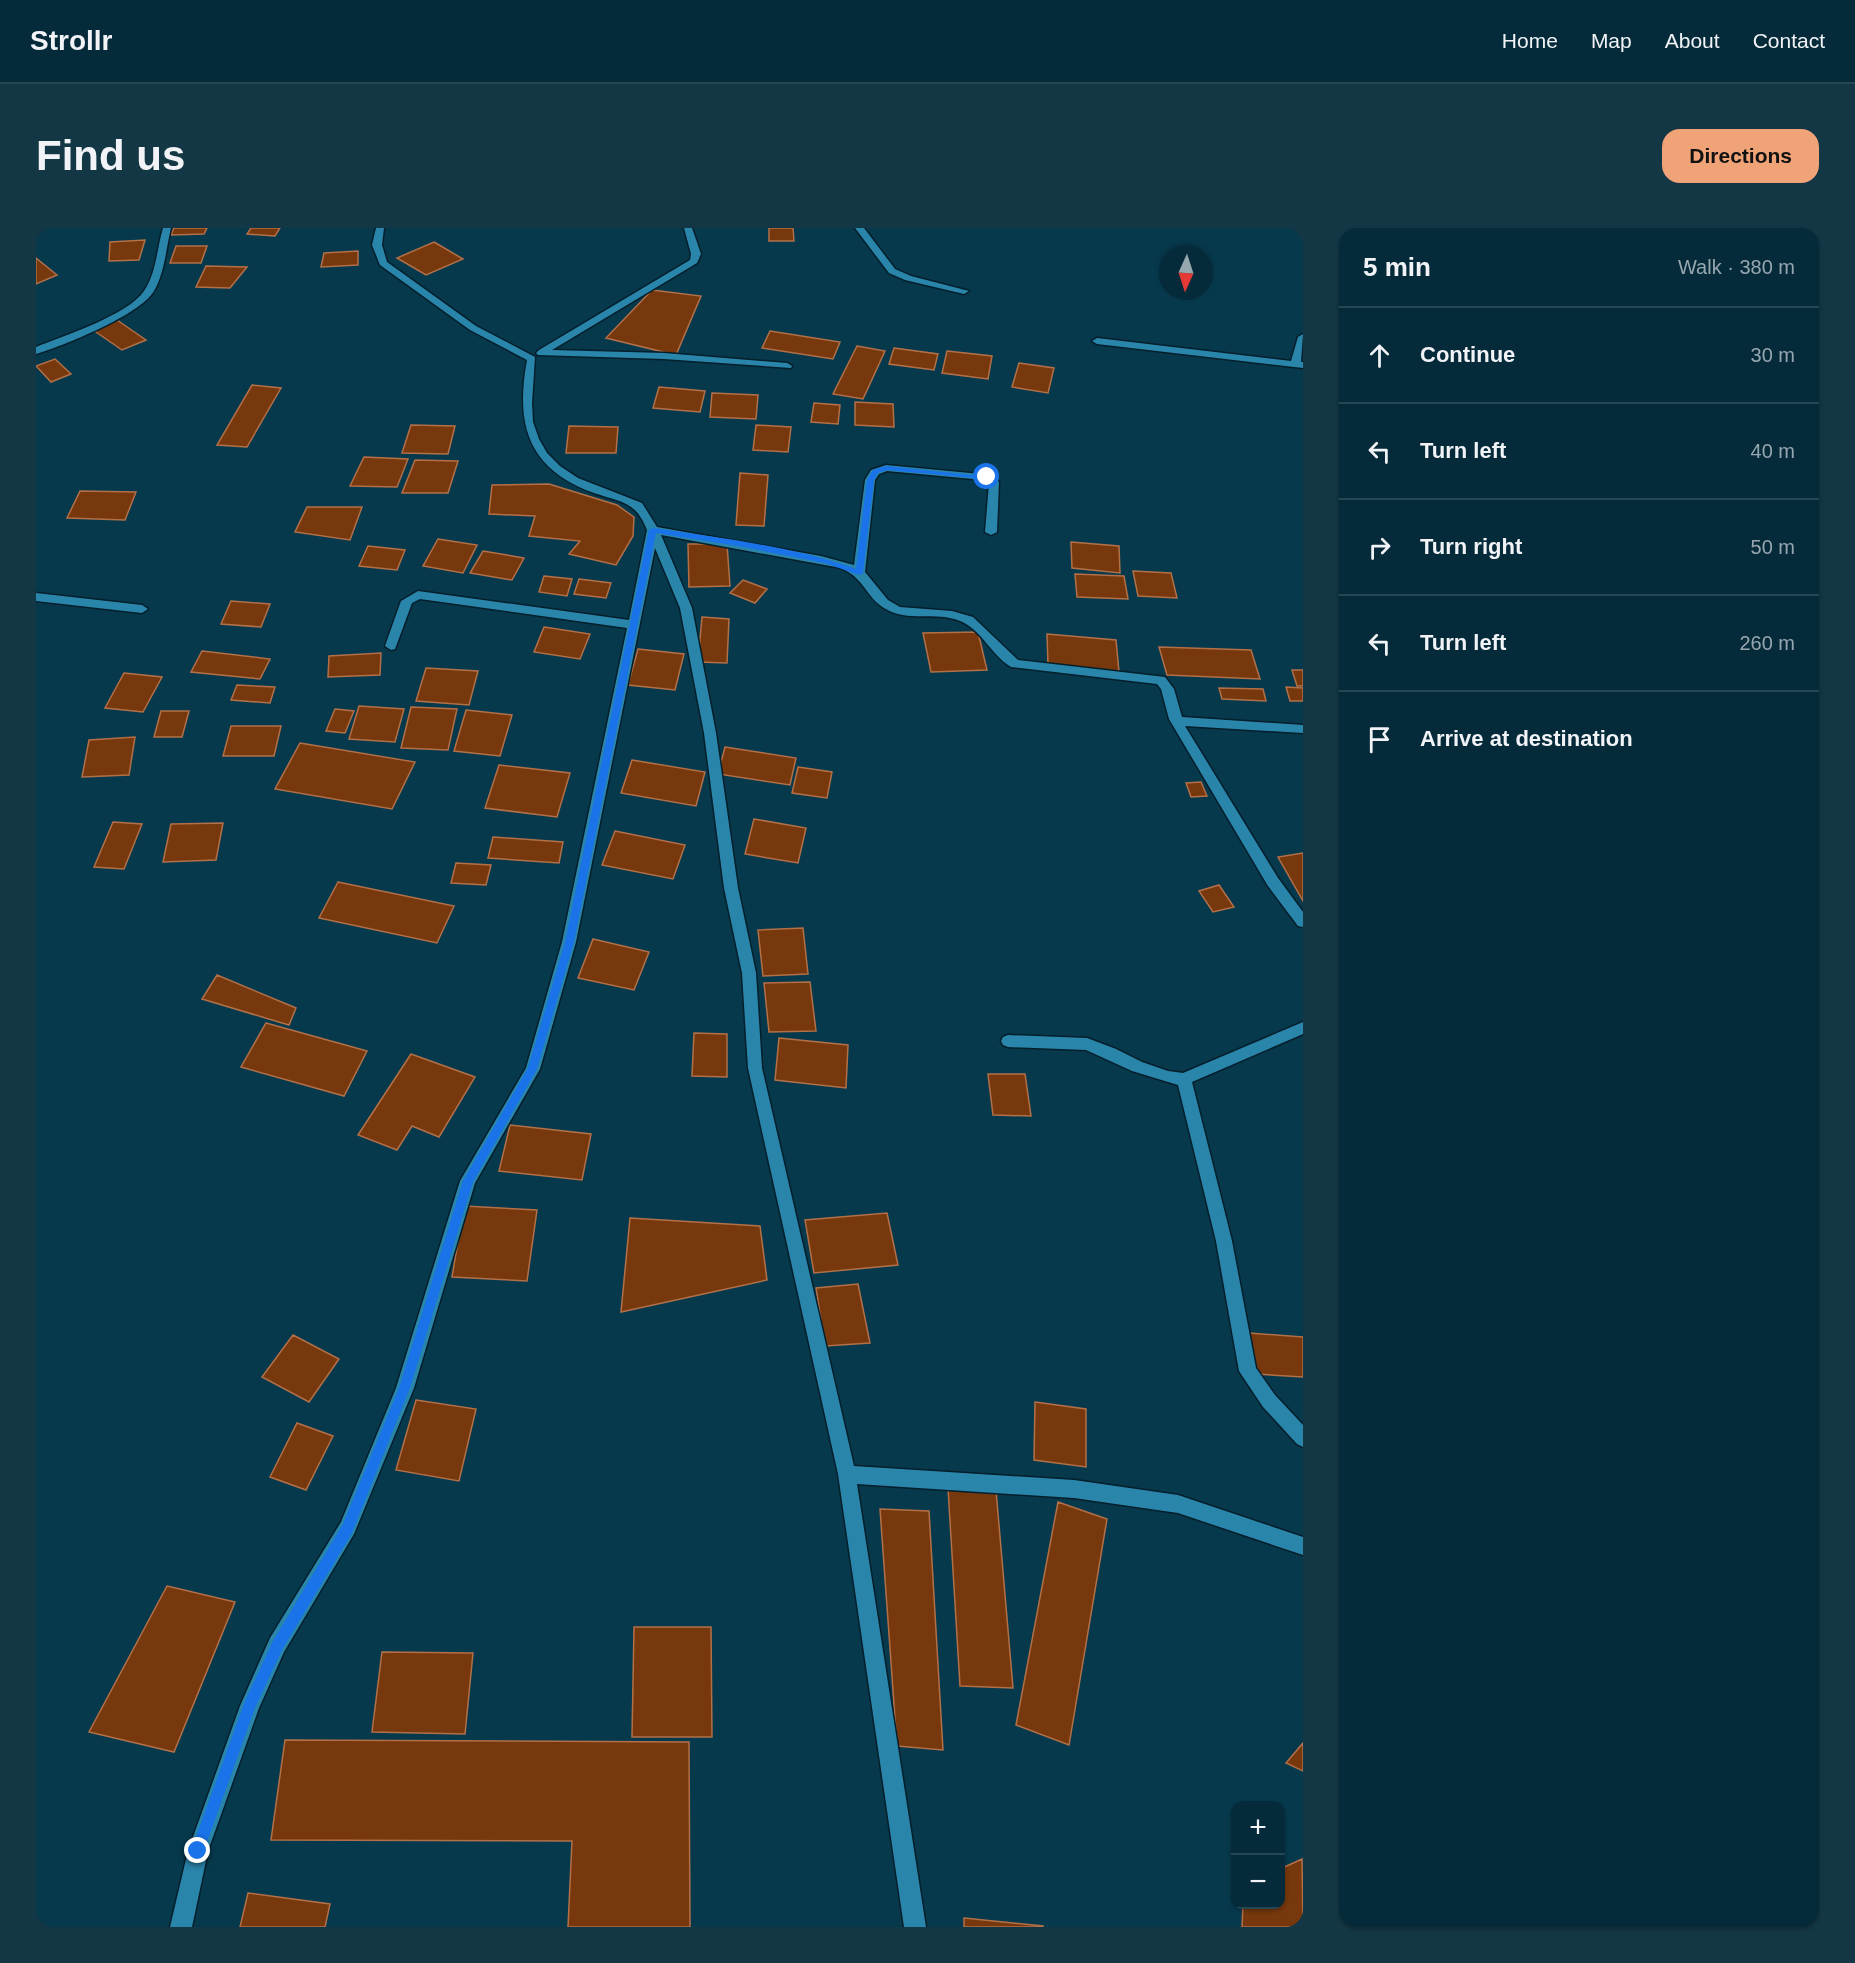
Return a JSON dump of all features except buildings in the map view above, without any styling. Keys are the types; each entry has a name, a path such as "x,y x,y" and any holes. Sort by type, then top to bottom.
{"street":[{"path":"36,351 110,319 138,303 149,292 167,228"},
{"path":"380,228 377,245 383,262 473,328 537,356 664,356 787,366"},
{"path":"688,228 696,254 694,261 537,356 526,382 526,418 531,434 546,459 566,475 644,508 686,608 710,733 731,888 749,973 755,1068 846,1474 915,1927"},
{"path":"859,228 892,271 908,278 963,291"},
{"path":"1097,341 1299,365 1303,337"},
{"path":"859,573 870,480 875,472 886,468 987,477 994,482 991,532"},
{"path":"653,530 738,543 826,561 859,573 884,604 914,614 954,615 969,620 980,629 1005,659 1015,664 1161,680 1168,690 1173,717 1273,882 1303,922"},
{"path":"181,1927 198,1851 250,1706 277,1645 348,1528 405,1388 468,1181 532,1069 569,942 653,530"},
{"path":"391,646 407,601 418,596 634,625"},
{"path":"36,597 142,609"},
{"path":"1173,717 1186,723 1303,729"},
{"path":"1008,1041 1087,1044 1137,1066 1168,1077 1184,1079 1303,1028"},
{"path":"1184,1079 1224,1241 1248,1371 1269,1401 1303,1438"},
{"path":"846,1474 1074,1489 1178,1504 1303,1546"}],"route":[{"path":"198,1851 250,1706 277,1645 348,1528 405,1388 468,1181 532,1069 569,942 614,731 653,530 738,543 826,561 859,573 870,480 875,472 886,468 987,477"}]}
